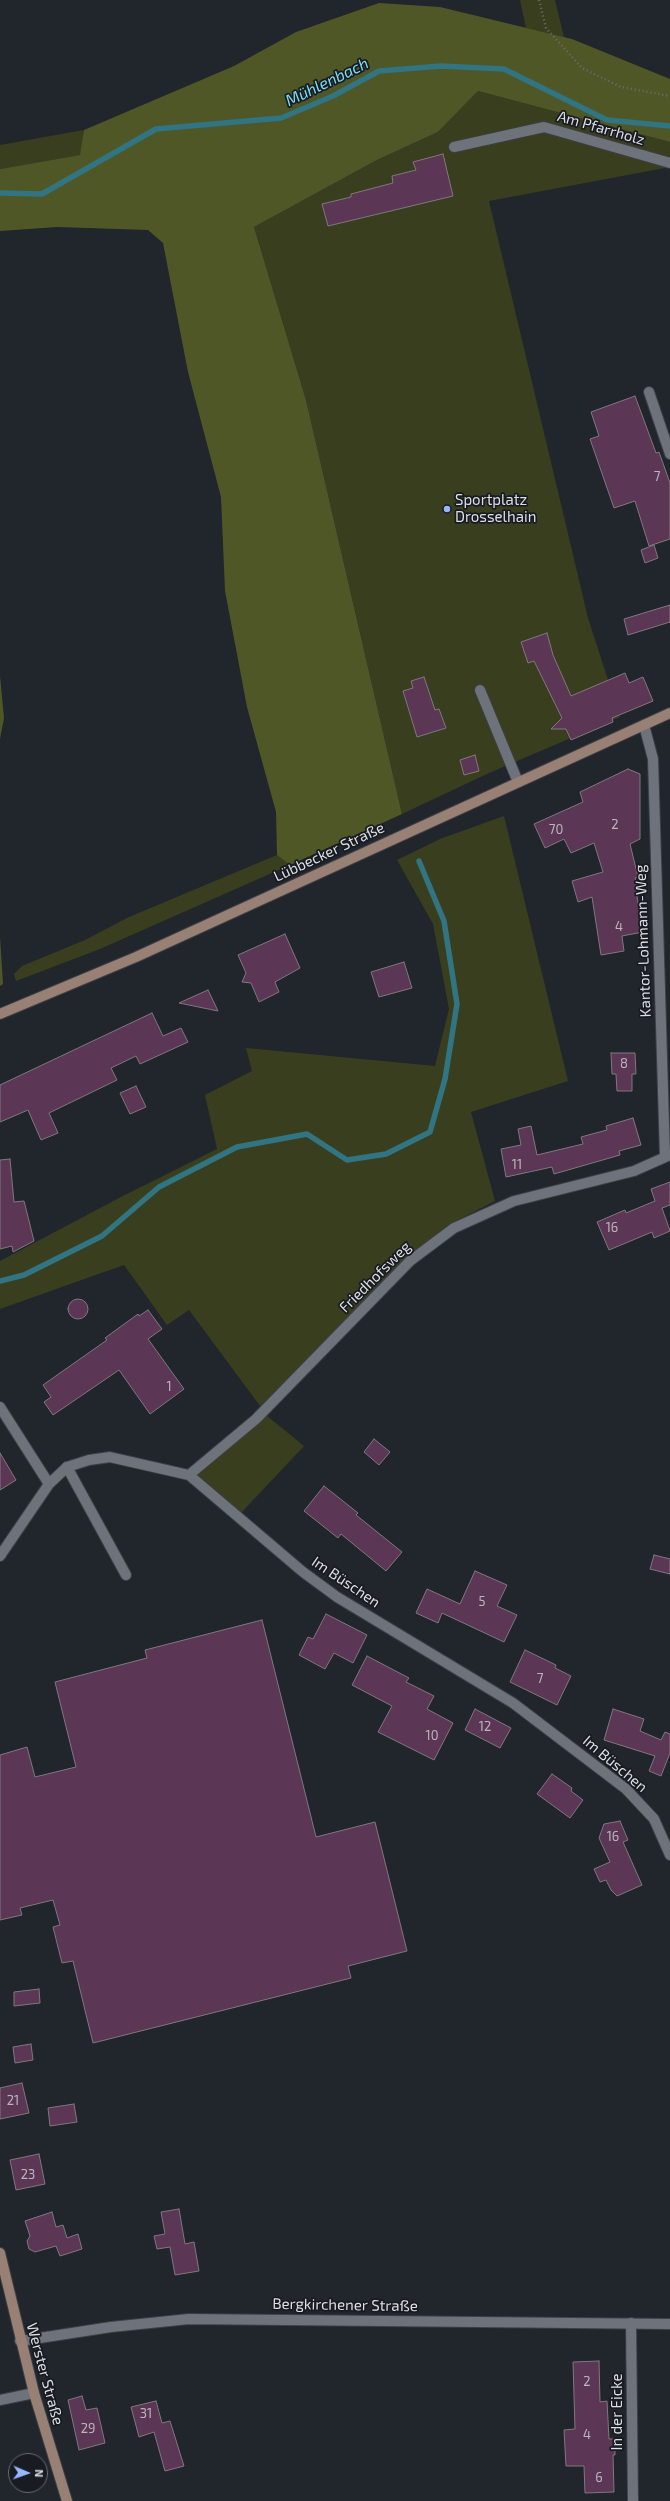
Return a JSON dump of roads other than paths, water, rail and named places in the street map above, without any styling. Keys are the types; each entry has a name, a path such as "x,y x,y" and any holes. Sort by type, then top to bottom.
{"main road":[{"name":"Lübbecker Straße","path":"0,1014 136,957 670,713"},
{"name":"Werster Straße","path":"0,2253 20,2341 66,2501"}],"street":[{"name":"Am Pfarrholz","path":"454,147 544,127 670,163"},
{"path":"649,392 670,454"},
{"path":"480,690 518,782"},
{"name":"Kantor-Lohmann-Weg","path":"644,725 653,759 667,1156"},
{"name":"Friedhofsweg","path":"189,1475 256,1419 410,1261 454,1228 514,1201 634,1171 667,1156"},
{"path":"0,1407 49,1484"},
{"name":"Im Büschen","path":"0,1556 49,1484 67,1467 89,1460 110,1457 189,1475 303,1572 337,1597 513,1703 626,1789 654,1819 670,1855"},
{"path":"67,1467 126,1575"},
{"name":"Bergkirchener Straße","path":"20,2341 111,2327 189,2319 670,2324"},
{"name":"In der Eicke","path":"631,2323 632,2501"},
{"path":"0,2400 34,2393"}],"waterway":[{"name":"Mühlenbach","path":"0,193 42,194 156,129 281,118 333,96 379,71 441,66 504,69 607,120 670,126"},
{"path":"0,1281 24,1275 102,1236 159,1187 237,1147 307,1134 347,1160 386,1154 430,1132 445,1079 457,1004 444,921 419,861"}],"place":[{"name":"Sportplatz Drosselhain","path":"447,509"}]}
